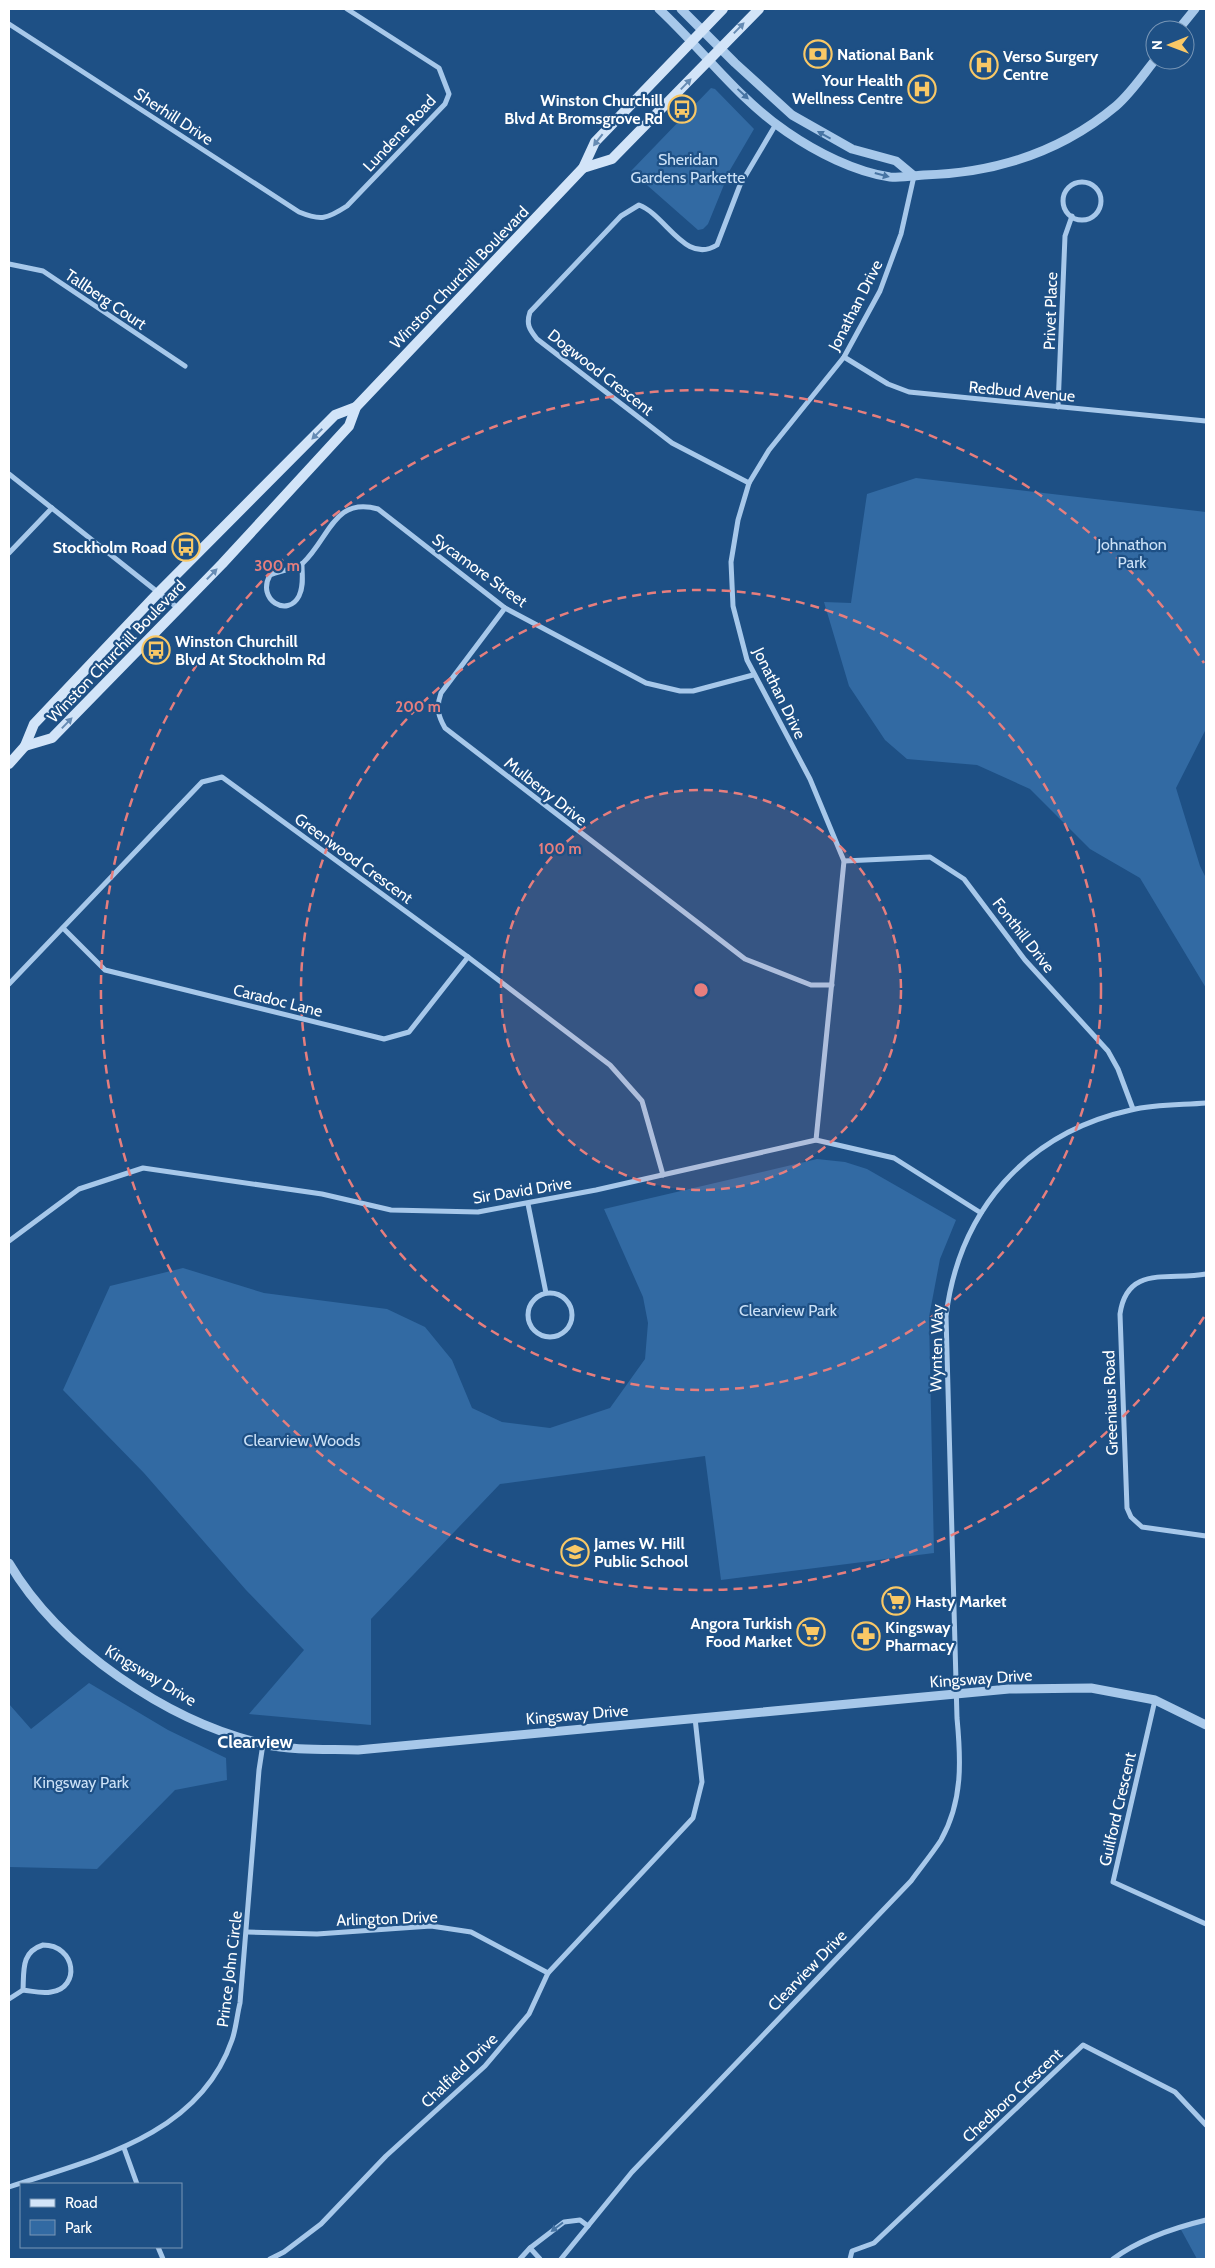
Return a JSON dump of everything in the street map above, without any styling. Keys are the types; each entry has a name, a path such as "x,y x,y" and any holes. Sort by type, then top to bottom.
{"main road":[{"name":"Winston Churchill Boulevard","path":"25,746 52,738 179,609 349,426 356,407 583,168 595,142 723,9"},
{"name":"Winston Churchill Boulevard","path":"583,168 612,159 759,9"},
{"name":"Winston Churchill Boulevard","path":"9,764 25,746 34,724 158,592 335,415 356,407"}],"street":[{"name":"Lundene Road","path":"329,218 347,206 445,104 449,94 439,68 347,9"},
{"path":"659,9 776,124 813,148 856,167 891,177 950,174 990,168 1038,153 1080,133 1117,105 1147,70"},
{"path":"681,9 792,115 852,149 896,161 914,176"},
{"path":"1186,20 1195,9"},
{"name":"Sherhill Drive","path":"9,24 299,212 313,218 329,218"},
{"name":"Dogwood Crescent","path":"749,483 672,443 537,339 528,329 527,320 530,312 622,216 639,205 648,208 683,242 696,251 709,250 718,245 740,185 776,124"},
{"name":"Jonathan Drive","path":"816,1140 844,860 810,779 753,675 737,626 733,606 732,570 738,520 749,483 769,450 844,357 863,325 891,263 914,176"},
{"path":"1078,182 1091,184 1096,187 1101,198 1099,210 1095,215 1083,220 1072,216 1064,206 1063,200 1068,188 1078,182"},
{"name":"Privet Place","path":"1058,407 1066,236 1072,216"},
{"name":"Tallberg Court","path":"9,264 43,271 185,366"},
{"name":"Redbud Avenue","path":"844,357 888,384 909,392 1206,421"},
{"path":"9,474 179,609"},
{"name":"Sycamore Street","path":"302,565 341,514 354,506 365,505 378,509 505,608 646,683 662,688 693,691 753,675"},
{"path":"9,553 52,508"},
{"path":"302,565 302,584 299,597 291,604 282,606 273,603 266,595 265,583 270,575 302,565"},
{"name":"Mulberry Drive","path":"505,608 441,693 438,704 438,717 445,728 745,959 811,985 832,985"},
{"name":"Greenwood Crescent","path":"9,984 202,782 222,777 468,957 610,1065 642,1101 663,1175"},
{"name":"Fonthill Drive","path":"844,860 930,857 964,880 1025,960 1108,1052 1118,1069 1133,1109"},
{"name":"Caradoc Lane","path":"63,928 105,970 384,1039 409,1032 468,957"},
{"name":"Wynten Way","path":"957,1694 946,1316 950,1286 956,1265 980,1212 1012,1172 1046,1145 1093,1121 1133,1109 1206,1103"},
{"name":"Sir David Drive","path":"9,1240 79,1189 143,1168 322,1194 391,1210 478,1212 528,1204 816,1140 894,1158 980,1212"},
{"path":"528,1204 546,1293"},
{"name":"Greeniaus Road","path":"1206,1274 1158,1277 1135,1283 1125,1294 1120,1314 1127,1508 1131,1517 1142,1527 1206,1536"},
{"path":"546,1293 563,1297 572,1311 568,1328 553,1337 537,1333 528,1318 532,1302 546,1293"},
{"name":"Kingsway Drive","path":"9,1563 41,1608 75,1643 105,1668 176,1712 263,1744 286,1748 358,1750 1009,1689 1091,1688 1155,1700 1206,1725"},
{"name":"Clearview Drive","path":"561,2259 632,2172 911,1881 941,1839 958,1792 961,1767 957,1694"},
{"name":"Guilford Crescent","path":"1155,1700 1113,1882 1206,1924"},
{"name":"Chalfield Drive","path":"270,2259 284,2252 322,2224 386,2156 485,2066 529,2014 548,1973 693,1818 702,1782 695,1718"},
{"name":"Prince John Circle","path":"21,2183 124,2148 161,2128 189,2104 215,2076 232,2040 240,2003 259,1770 263,1744"},
{"name":"Arlington Drive","path":"247,1932 317,1934 431,1926 471,1932 548,1973"},
{"path":"9,1999 23,1990 51,1992 64,1986 71,1971 68,1958 64,1952 51,1945 43,1945 30,1952 23,1965 23,1990"},
{"name":"Chedboro Crescent","path":"850,2259 852,2251 874,2243 1083,2045 1174,2092 1206,2125"},
{"path":"124,2148 137,2183"},
{"path":"520,2259 530,2248 564,2222 580,2220 588,2226"},
{"path":"1113,2259 1130,2247 1180,2227 1206,2220"},
{"path":"530,2248 540,2259"}],"green space":[{"name":"Sheridan Gardens Parkette","path":"711,88 715,89 754,129 730,170 708,224 703,229 698,230 631,171"},
{"name":"Johnathon Park","path":"916,478 1206,512 1206,729 1176,788 1200,866 1206,878 1206,988 1140,878 1090,849 1030,789 977,765 907,759 885,740 849,686 824,602 851,603 867,494"},
{"path":"817,1159 845,1162 867,1169 956,1220 940,1259 929,1317 934,1553 721,1580 705,1456 500,1484 371,1619 371,1725 249,1714 304,1650 246,1590 144,1473 63,1390 110,1286 183,1268 264,1293 387,1309 425,1327 452,1360 472,1408 502,1422 550,1428 610,1408 645,1359 648,1323 643,1297 604,1209"},
{"name":"Kingsway Park","path":"89,1683 168,1730 226,1758 227,1780 175,1790 97,1869 9,1867 9,1704 31,1729"},
{"path":"1206,2220 1206,2259 1197,2259 1179,2226"}],"place":[{"name":"National Bank","path":"818,54"},
{"name":"Verso Surgery Centre","path":"984,65"},
{"name":"Your Health Wellness Centre","path":"922,89"},
{"name":"Winston Churchill Blvd At Bromsgrove Rd","path":"682,109"},
{"name":"Stockholm Road","path":"186,547"},
{"name":"Winston Churchill Blvd At Stockholm Rd","path":"156,650"},
{"name":"James W. Hill Public School","path":"575,1552"},
{"name":"Hasty Market","path":"896,1601"},
{"name":"Angora Turkish Food Market","path":"811,1632"},
{"name":"Kingsway Pharmacy","path":"866,1636"}],"district":[{"name":"Clearview","path":"255,1742"}],"park label":[{"name":"Clearview Park","path":"788,1310"},
{"name":"Clearview Woods","path":"302,1440"}]}
